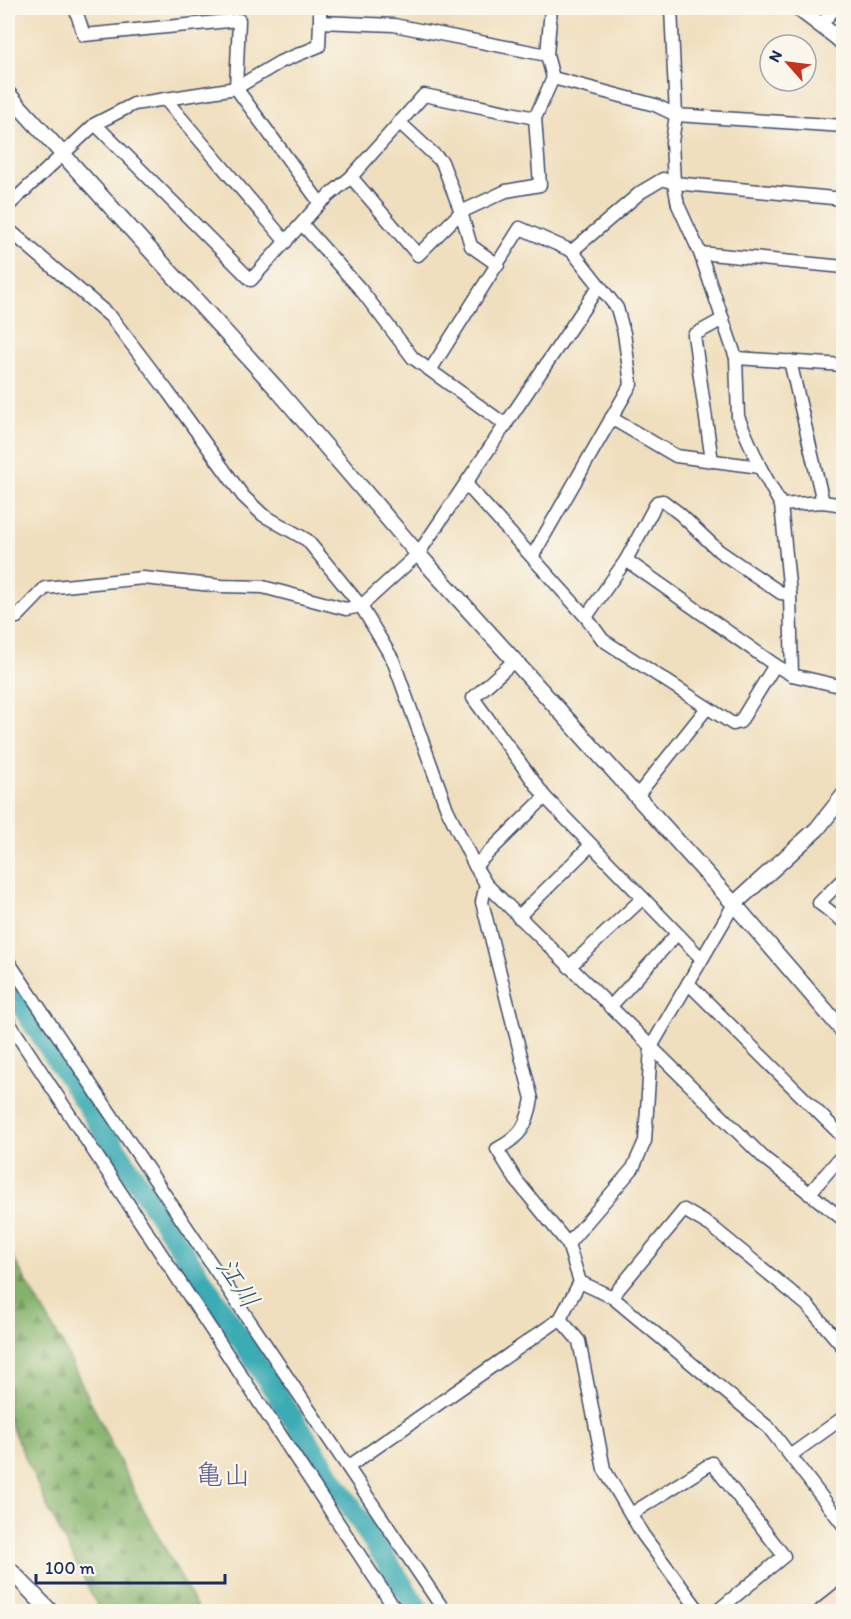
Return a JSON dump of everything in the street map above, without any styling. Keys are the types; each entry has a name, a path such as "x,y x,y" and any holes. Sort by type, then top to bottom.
{"main road":[{"path":"823,1611 843,1595"}],"street":[{"path":"75,8 84,35 239,20 236,88 320,203"},
{"path":"8,206 95,124 134,104 236,88 280,62 319,46 320,8"},
{"path":"351,177 418,255 461,212 506,191 540,185 535,118 553,78 547,55 551,8"},
{"path":"671,8 676,115 672,142 674,183 678,205 700,254 736,358 738,417 760,467 781,505 790,594 792,675"},
{"path":"798,8 843,44"},
{"path":"821,25 835,8"},
{"path":"320,21 394,25 547,55"},
{"path":"553,78 655,105 676,115 843,126"},
{"path":"8,94 276,388 418,554 734,904 843,1032"},
{"path":"95,124 251,280 320,203 351,177 424,95 535,118"},
{"path":"165,99 286,242"},
{"path":"399,122 442,162 471,246 498,265"},
{"path":"572,251 641,192 663,179 674,183 843,199"},
{"path":"302,224 361,290 413,358 506,424"},
{"path":"431,369 520,228 572,251 617,308 624,333 631,384 531,557"},
{"path":"8,229 111,317 243,496 263,515 308,540 361,606 393,660 447,809 486,884 764,1158 843,1220"},
{"path":"700,254 843,267"},
{"path":"8,610 17,617 45,588 143,579 262,587 346,609 361,606 418,554 599,286"},
{"path":"712,461 694,335 723,320"},
{"path":"736,358 843,365"},
{"path":"790,361 823,502"},
{"path":"611,418 676,456 760,467"},
{"path":"466,484 586,617 603,640 733,724 740,722 775,665"},
{"path":"586,617 626,560 657,502 663,501 719,551 781,593 790,594"},
{"path":"781,505 823,502 843,505"},
{"path":"626,560 792,675 843,687"},
{"path":"514,661 473,698 545,797 702,959"},
{"path":"637,796 707,708"},
{"path":"568,1244 633,1168 645,1141 651,1047 734,904 817,829 843,795"},
{"path":"475,866 545,797"},
{"path":"518,917 591,845"},
{"path":"843,879 819,903 843,922"},
{"path":"348,1467 560,1319 580,1282 568,1244 516,1180 497,1149 511,1142 528,1122 532,1099 482,903 486,884"},
{"path":"569,967 643,898"},
{"path":"610,1007 677,934"},
{"path":"8,961 445,1611"},
{"path":"688,983 843,1138"},
{"path":"8,1021 397,1611"},
{"path":"809,1194 843,1154"},
{"path":"612,1297 684,1210 711,1226 807,1305 843,1348"},
{"path":"580,1282 612,1297 769,1428 843,1526"},
{"path":"560,1319 579,1341 604,1469 643,1535 700,1611"},
{"path":"791,1455 843,1417"},
{"path":"631,1514 712,1463 784,1556 716,1611"},
{"path":"8,1568 51,1611"}],"green space":[{"path":"8,1249 62,1343 138,1499 199,1611 100,1611 48,1508 8,1419"}],"waterway":[{"name":"江川","path":"8,985 420,1612"}],"district":[{"name":"亀山","path":"223,1474"}]}
